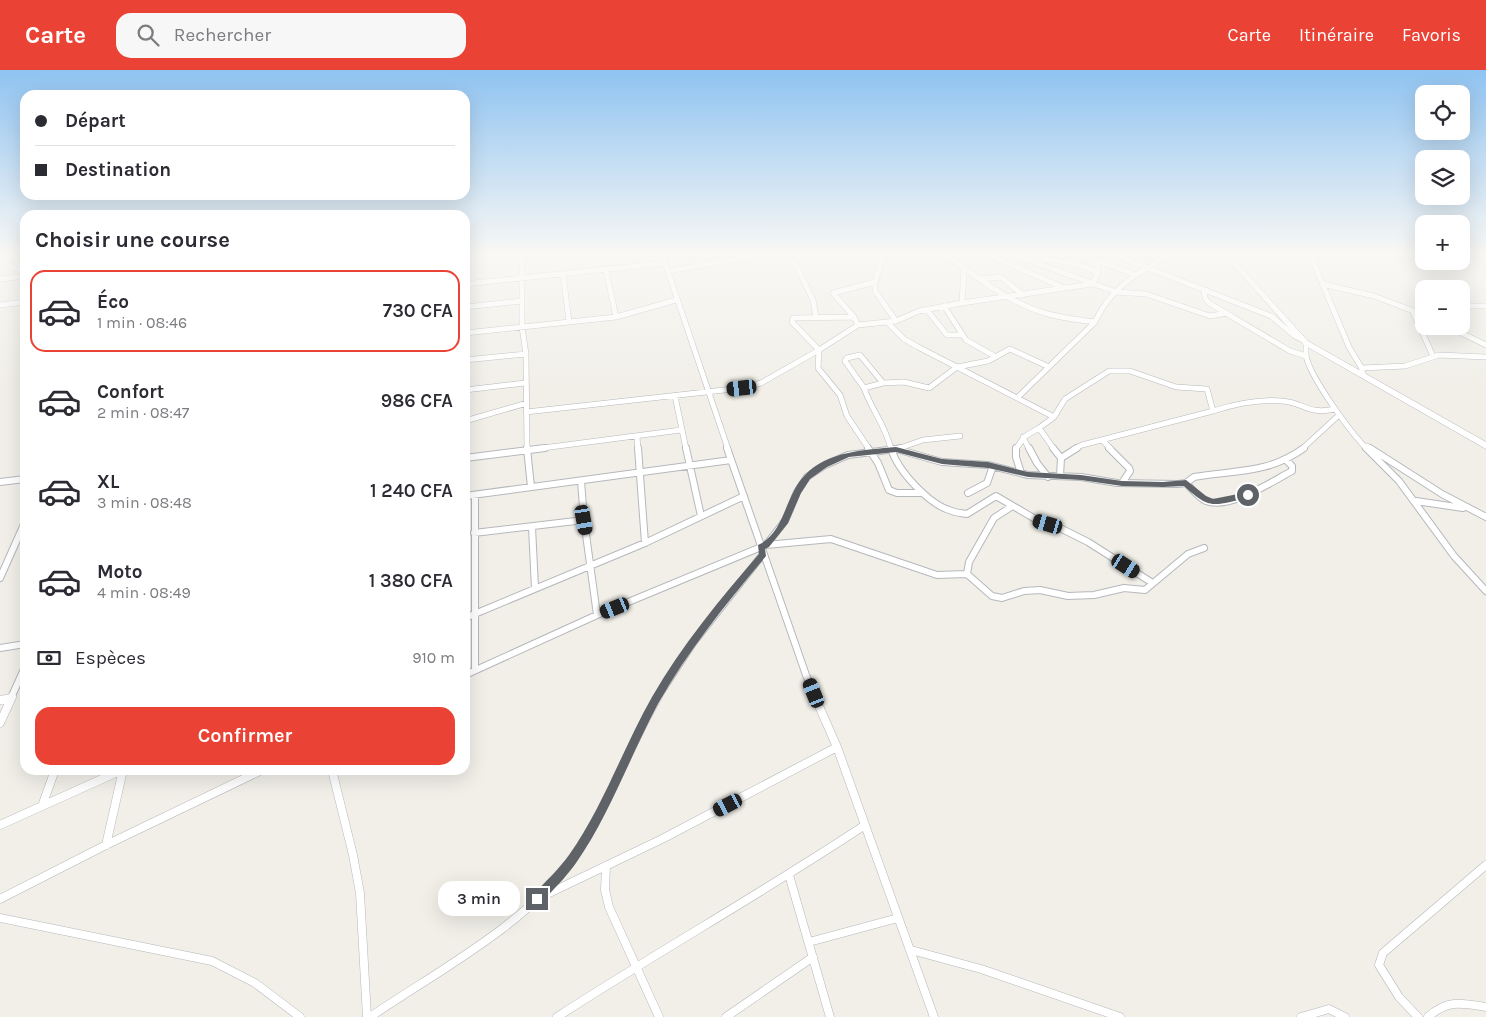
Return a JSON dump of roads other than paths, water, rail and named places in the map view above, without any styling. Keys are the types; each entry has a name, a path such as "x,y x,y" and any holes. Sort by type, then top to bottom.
{"street":[{"path":"567,298 570,322"},
{"path":"612,298 616,317"},
{"path":"811,298 816,317"},
{"path":"838,298 854,317 858,325"},
{"path":"880,298 896,321"},
{"path":"962,298 962,303"},
{"path":"526,412 675,396 755,385 819,350 858,325 896,321 918,311 999,298"},
{"path":"1011,298 1047,314 1095,322"},
{"path":"1018,397 1095,322 1099,311 1108,298"},
{"path":"1158,298 1210,316 1227,313"},
{"path":"1205,298 1209,303 1290,351 1306,356"},
{"path":"1226,298 1276,319 1295,336 1486,446"},
{"path":"1266,298 1304,341 1306,356 1312,370 1335,409 1357,439 1416,501 1454,556 1486,592"},
{"path":"1330,298 1347,343 1362,368 1364,376"},
{"path":"1378,298 1415,312"},
{"path":"470,332 616,317 676,300 764,549 806,675 837,747 934,1017"},
{"path":"470,306 521,301 526,354 527,451 531,487"},
{"path":"0,305 20,303"},
{"path":"944,306 966,340 996,357"},
{"path":"1470,306 1486,306"},
{"path":"928,310 947,335 962,335"},
{"path":"1412,310 1432,356"},
{"path":"819,350 791,320 795,318 816,317 854,317"},
{"path":"887,322 904,338 1054,417"},
{"path":"1465,335 1486,345"},
{"path":"864,388 883,383 904,382 929,388 957,367 988,361 1011,349 1049,367"},
{"path":"819,350 818,368 840,395 847,416 878,464 889,490 921,493"},
{"path":"470,360 526,354"},
{"path":"883,383 860,355 847,358 845,361 864,388 866,398 887,431 900,467 921,493 950,511 967,514 994,496 1037,520 1058,526 1088,542 1151,582"},
{"path":"1362,368 1405,366 1432,356 1486,357"},
{"path":"1021,473 1015,455 1016,444 1023,437 1054,417 1065,399 1109,371 1120,370 1144,375 1176,387 1207,388 1213,410"},
{"path":"470,389 525,383"},
{"path":"675,396 701,516"},
{"path":"1061,458 1066,453 1082,446 1229,405 1280,401 1317,413 1335,409"},
{"path":"470,420 526,404"},
{"path":"894,450 942,462 993,466 1048,477 1060,476 1122,484 1163,485 1186,483 1194,477 1266,468 1286,460 1316,438 1339,415"},
{"path":"1039,428 1061,458 1060,476"},
{"path":"470,457 681,430"},
{"path":"637,436 645,543"},
{"path":"333,775 353,855 360,893 368,1017 504,927 537,899 572,860 590,830 655,701 684,654 712,615 785,521 807,477 825,465 848,455 894,450 923,440 960,436"},
{"path":"1023,437 1037,463 1048,477"},
{"path":"1357,439 1442,494 1486,517"},
{"path":"1102,440 1129,468 1130,471 1122,484"},
{"path":"470,496 731,460"},
{"path":"1186,483 1203,498 1212,502 1219,502 1248,495 1292,471 1292,466 1286,460"},
{"path":"968,493 987,482 993,466"},
{"path":"0,482 20,479"},
{"path":"581,481 584,520 597,615"},
{"path":"475,495 475,670"},
{"path":"470,616 645,543 744,496"},
{"path":"1416,501 1469,508"},
{"path":"967,574 969,562 994,518 1011,507"},
{"path":"474,533 584,520"},
{"path":"532,527 535,588"},
{"path":"0,578 20,533"},
{"path":"470,672 597,615 764,549 831,539 937,575 967,574 992,596 1002,598 1024,591 1040,590 1068,596 1094,595 1124,588 1145,590 1151,582 1188,554 1204,548"},
{"path":"0,648 20,645"},
{"path":"0,723 20,678"},
{"path":"0,700 11,698"},
{"path":"537,899 662,839 837,747"},
{"path":"42,806 53,775"},
{"path":"0,825 111,775"},
{"path":"106,845 121,775"},
{"path":"0,899 249,775"},
{"path":"557,1017 636,966 789,875 865,825"},
{"path":"1418,1017 1399,997 1379,965 1383,953 1486,865"},
{"path":"606,866 605,890 609,906 659,1017"},
{"path":"789,875 830,1017"},
{"path":"0,918 212,961 254,983 300,1017"},
{"path":"809,942 898,918"},
{"path":"911,950 981,969 1120,1017"},
{"path":"726,1017 813,957"},
{"path":"1428,1017 1437,1008 1452,1002 1486,1007"},
{"path":"1301,1017 1329,1009 1345,1017"}]}
